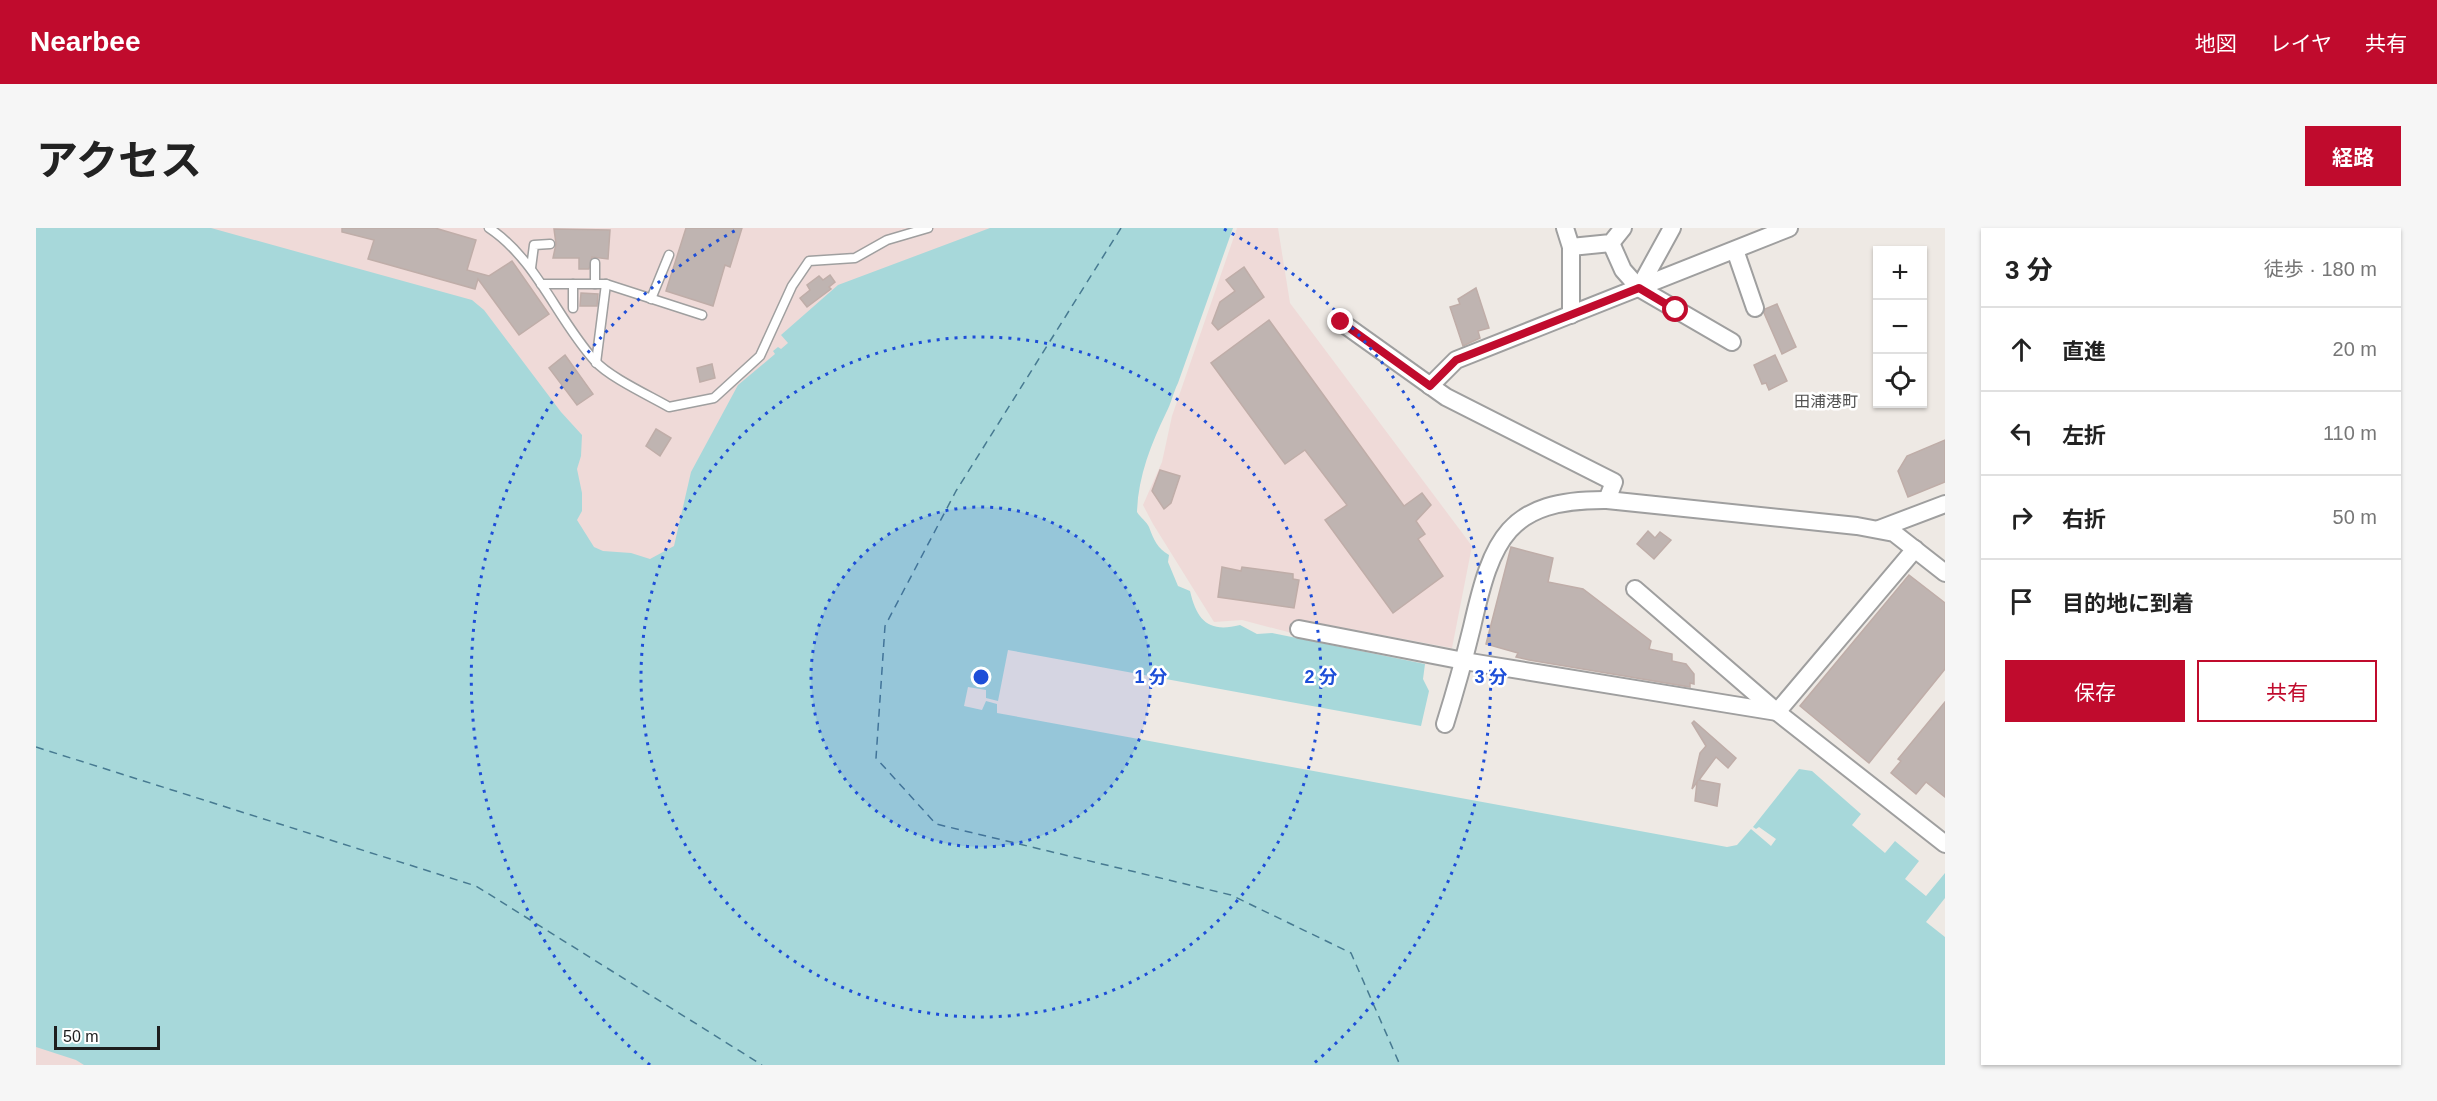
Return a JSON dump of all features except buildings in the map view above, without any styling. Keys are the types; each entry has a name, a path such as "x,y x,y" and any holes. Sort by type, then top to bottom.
{"street":[{"path":"1565,228 1571,247 1571,315"},
{"path":"1571,247 1611,243 1623,228"},
{"path":"1639,288 1672,228"},
{"path":"1430,386 1456,360 1789,228"},
{"path":"1611,243 1623,270 1639,288 1732,342"},
{"path":"1735,250 1755,308"},
{"path":"1341,322 1446,397 1614,482 1607,500"},
{"path":"1445,724 1464,661 1485,570 1500,539 1528,516 1553,505 1577,500 1607,500 1878,530 1894,533 1945,573"},
{"path":"1878,530 1945,504"},
{"path":"1777,711 1915,549"},
{"path":"1635,590 1777,711 1945,844"},
{"path":"1299,629 1464,661 1777,711"}],"lane":[{"path":"489,228 500,235 531,268 596,363 669,407 714,398 760,356 792,286 809,261 855,258 887,240 928,228"},
{"path":"531,268 534,245 550,244"},
{"path":"651,298 669,255"},
{"path":"595,263 595,284"},
{"path":"541,284 606,284 702,315"},
{"path":"573,284 573,308"},
{"path":"596,363 606,284"}],"shaded area":[{"path":"36,228 1025,228 689,575 564,572"},
{"path":"1237,228 1278,228 1290,303 1472,546 1452,648 1323,624 1318,640 1242,620 1214,622 1143,505 1162,462 1172,416"},
{"path":"36,1018 103,1065 36,1065"}],"water":[{"path":"36,228 211,228 472,300 484,310 561,412 582,435 581,456 577,469 582,493 582,511 577,520 594,547 603,551 631,553 650,559 674,546 691,472 738,385 775,354 773,351 778,347 781,349 788,343 781,335 838,285 990,228 1233,228 1178,383 1146,461 1137,512 1148,525 1154,540 1169,555 1168,562 1178,586 1190,591 1196,610 1212,626 1240,625 1257,634 1272,633 1425,664 1423,679 1429,691 1421,726 1008,650 998,701 986,698 986,690 968,687 964,706 982,710 986,701 997,704 997,713 1727,847 1737,845 1751,829 1771,846 1776,839 1759,827 1756,829 1753,827 1799,769 1812,771 1861,814 1852,825 1885,853 1895,841 1919,861 1905,879 1926,896 1945,873 1945,898 1926,922 1945,937 1945,1065 84,1065 76,1060 36,1047"}],"ferry route":[{"path":"1121,228 956,491 885,626 876,758 936,824 1231,895 1351,953 1400,1065"},
{"path":"36,747 476,886 762,1065"}],"district":[{"name":"田浦港町","path":"1826,401"}],"route":[{"path":"1341,322 1430,386 1456,360 1639,288 1676,310"}]}
